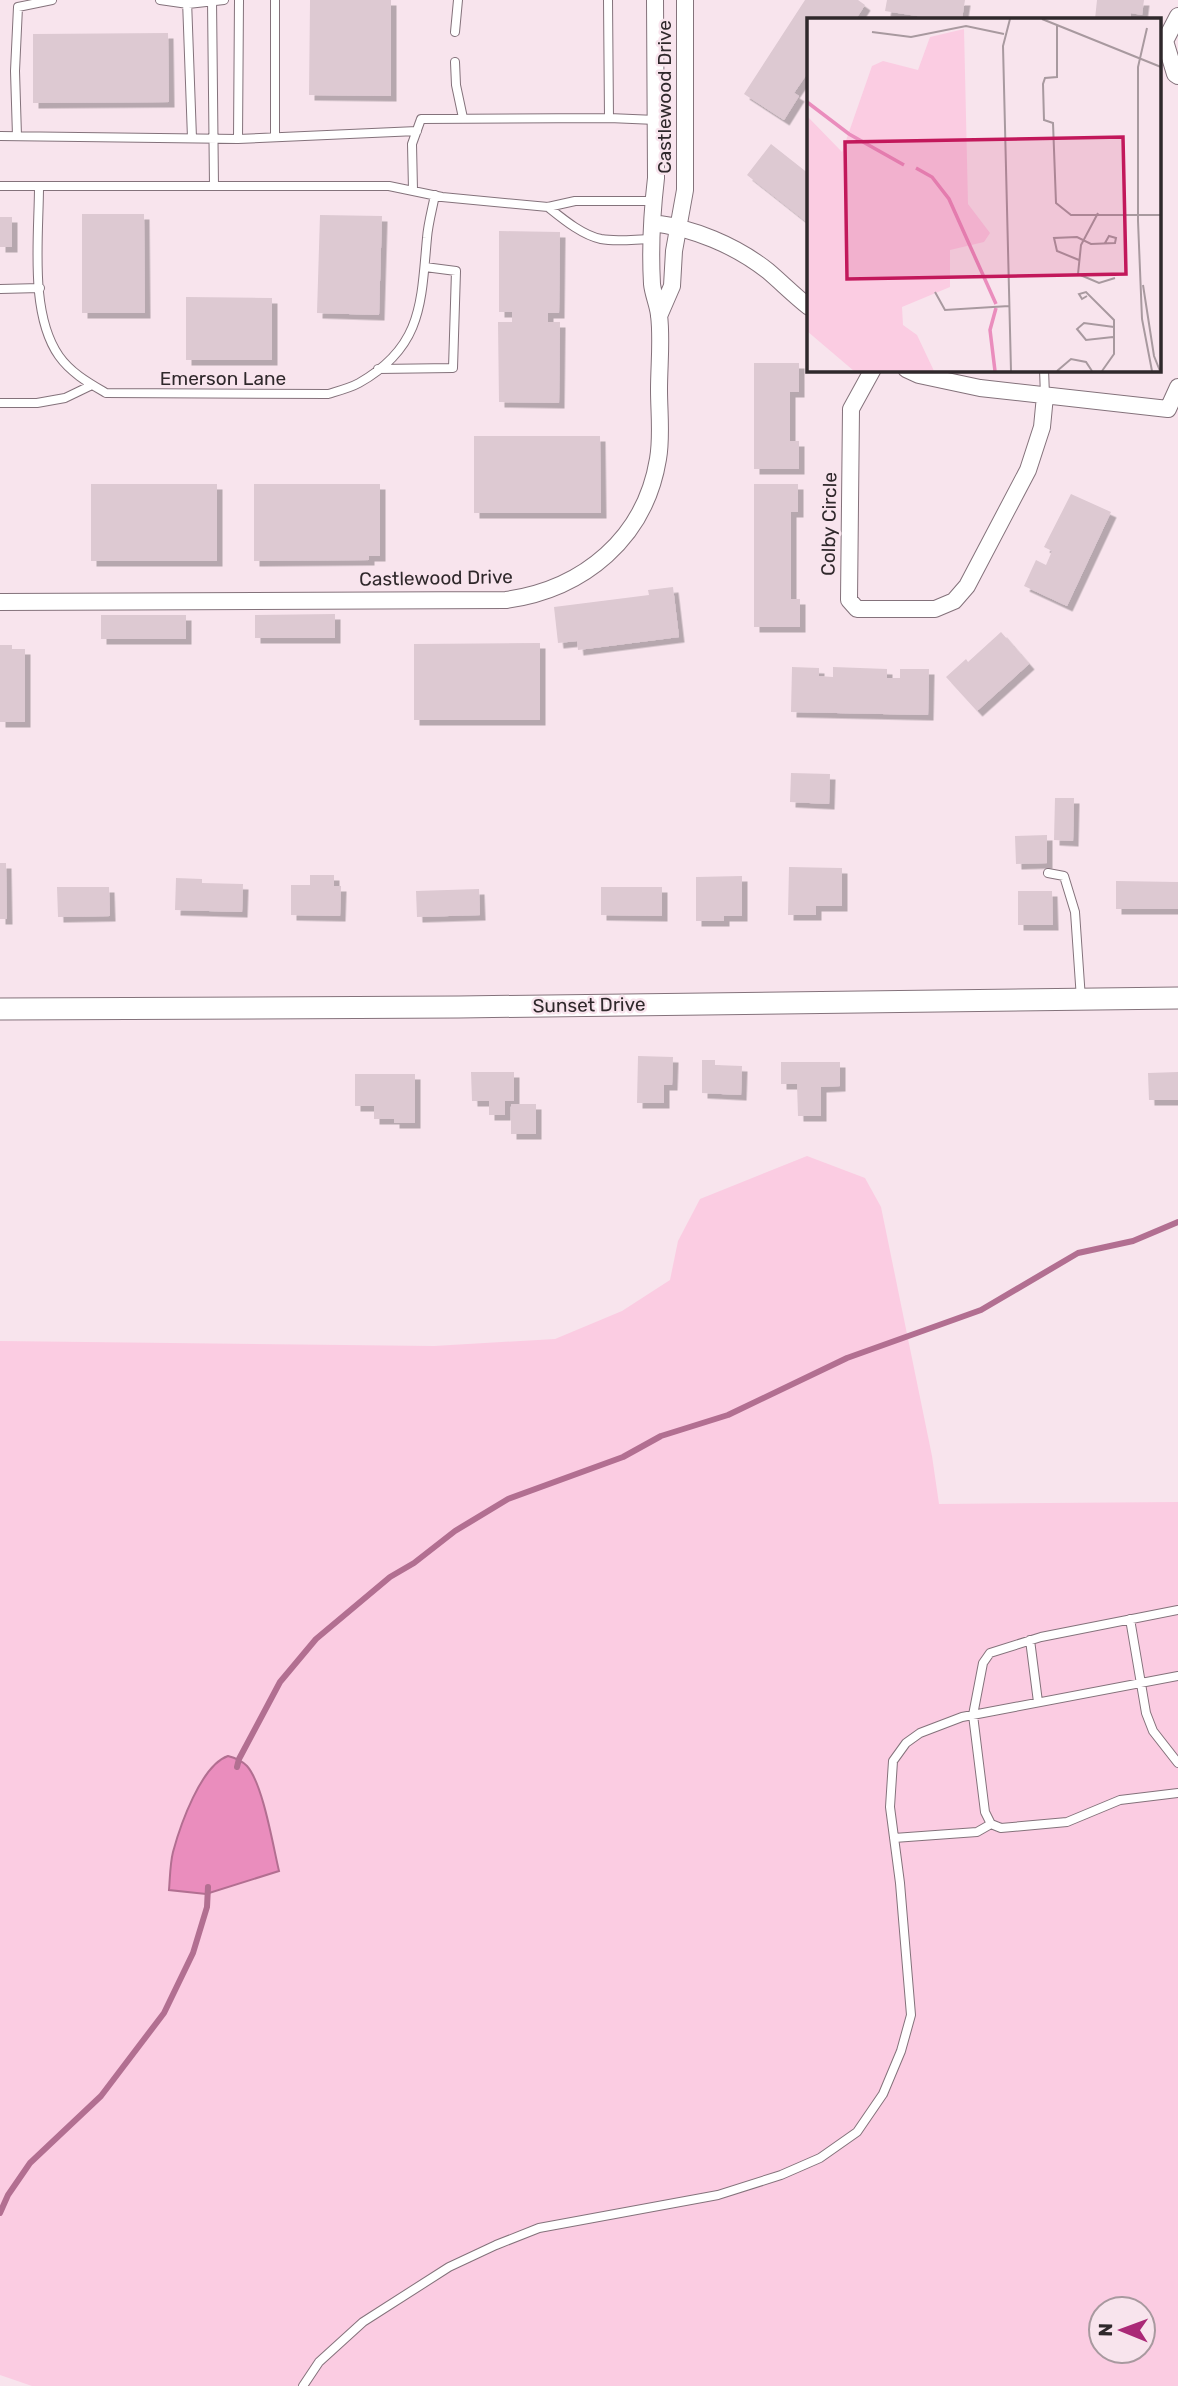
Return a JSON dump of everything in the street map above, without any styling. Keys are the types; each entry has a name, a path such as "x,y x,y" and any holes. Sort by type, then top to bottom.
{"street":[{"name":"Castlewood Drive","path":"0,602 506,600 555,589 602,559 621,542 636,520 650,491 659,457 659,316 652,286 653,201 656,178 655,0"},
{"name":"Castlewood Drive","path":"659,316 672,286 678,226 685,190 685,0"},
{"path":"1178,16 1165,41 1175,74 1178,76"},
{"path":"652,231 678,226 740,253 766,270 807,305"},
{"name":"Colby Circle","path":"872,371 851,409 849,600 857,609 935,609 954,601 967,586 1028,470 1042,427 1045,396"},
{"path":"910,371 956,384 1168,409 1178,387"},
{"name":"Sunset Drive","path":"0,1009 460,1007 1178,998"}],"lane":[{"path":"18,136 15,71 18,4 52,0"},
{"path":"160,0 224,0"},
{"path":"239,0 239,139"},
{"path":"275,0 275,137"},
{"path":"455,32 458,0"},
{"path":"608,0 609,118"},
{"path":"212,1 214,186"},
{"path":"188,2 192,138"},
{"path":"456,62 456,85 463,118"},
{"path":"413,190 412,144 421,119 656,120"},
{"path":"0,136 239,139 417,131"},
{"path":"0,186 389,186 435,195 548,207 575,201 653,201"},
{"name":"Emerson Lane","path":"39,186 40,288 44,325 59,356 79,377 106,393 328,394 358,384 390,360 410,333 419,311 427,236 435,195"},
{"path":"548,207 593,236 603,239 652,231"},
{"path":"378,369 453,368 456,271 425,267"},
{"path":"0,289 40,288"},
{"path":"1044,371 1045,396"},
{"path":"0,403 37,403 65,398 92,385"},
{"path":"1048,873 1064,876 1075,912 1081,999"},
{"path":"1178,1610 1030,1640 990,1653 983,1662 973,1715 985,1812 991,1824 1000,1828 1068,1822 1120,1800 1178,1793"},
{"path":"1130,1619 1146,1713 1153,1731 1178,1763"},
{"path":"1030,1640 1038,1702"},
{"path":"303,2386 319,2362 363,2322 449,2267 496,2245 539,2228 718,2194 781,2175 820,2158 857,2132 883,2094 901,2051 911,2015 909,1968 890,1807 893,1761 906,1743 919,1732 973,1715 1178,1676"},
{"path":"894,1838 976,1832 991,1824"}],"shaded area":[{"path":"807,1156 865,1178 881,1207 932,1456 939,1504 1178,1502 1178,2386 32,2386 0,2375 0,1341 434,1346 555,1339 622,1311 670,1280 678,1241 700,1199"},
{"path":"228,1756 247,1766 258,1786 279,1871 206,1894 169,1890 173,1852 186,1813 209,1771"}],"building":[{"path":"310,0 391,0 391,96 309,95"},
{"path":"805,0 858,0 865,5 857,18 807,18 807,74 794,93 799,96 784,120 744,94"},
{"path":"887,0 965,0 962,18 930,18 885,11"},
{"path":"1097,0 1144,0 1142,15 1131,13 1131,18 1095,18"},
{"path":"168,33 169,102 33,103 33,34"},
{"path":"771,144 807,172 807,222 747,175"},
{"path":"82,214 144,214 145,313 82,313"},
{"path":"320,215 382,216 379,315 317,313"},
{"path":"0,217 12,217 12,247 0,247"},
{"path":"499,231 560,232 559,313 548,313 548,322 560,322 559,403 499,402 498,322 512,322 512,312 499,312"},
{"path":"186,297 272,298 272,360 186,360"},
{"path":"754,363 799,363 799,392 790,392 790,441 799,441 799,469 754,469"},
{"path":"474,436 600,436 601,513 474,513"},
{"path":"91,484 217,484 217,561 91,561"},
{"path":"254,484 380,484 380,556 369,556 369,560 254,561"},
{"path":"754,484 798,484 798,512 791,512 791,599 800,599 800,627 754,627"},
{"path":"1071,494 1111,512 1067,606 1024,586 1036,560 1046,565 1052,551 1044,547"},
{"path":"673,587 679,637 578,650 577,641 558,643 554,607 649,595 648,590"},
{"path":"335,614 335,638 255,638 255,615"},
{"path":"101,615 186,615 186,639 101,639"},
{"path":"1001,632 1029,664 977,711 946,677 966,659 968,662"},
{"path":"540,643 540,720 414,720 414,644"},
{"path":"0,645 25,649 25,722 0,722"},
{"path":"792,667 819,668 819,676 833,677 833,667 887,669 887,678 900,678 900,669 929,669 928,715 791,712"},
{"path":"791,773 830,774 829,804 790,802"},
{"path":"1055,798 1074,798 1073,841 1054,840"},
{"path":"1047,835 1047,863 1016,864 1015,836"},
{"path":"0,863 6,863 7,919 0,919"},
{"path":"789,867 842,868 842,906 816,906 816,915 788,915"},
{"path":"310,875 334,875 334,886 341,886 340,916 291,915 291,885 310,885"},
{"path":"742,876 742,916 724,916 724,921 696,921 696,877"},
{"path":"176,878 202,879 202,883 243,884 242,912 175,910"},
{"path":"1116,881 1178,882 1178,909 1116,909"},
{"path":"57,887 109,887 110,916 58,917"},
{"path":"601,887 662,887 662,916 601,915"},
{"path":"479,889 480,915 417,917 416,891"},
{"path":"1018,891 1052,891 1053,925 1018,925"},
{"path":"638,1056 673,1057 672,1085 664,1085 664,1103 637,1103"},
{"path":"702,1060 715,1060 715,1065 742,1066 741,1095 702,1093"},
{"path":"781,1062 840,1062 840,1086 821,1087 821,1116 798,1116 797,1084 781,1084"},
{"path":"471,1072 514,1072 514,1101 505,1101 505,1115 489,1115 489,1101 472,1101"},
{"path":"1178,1072 1178,1100 1149,1100 1148,1073"},
{"path":"355,1074 415,1074 415,1123 374,1119 374,1106 355,1106"},
{"path":"511,1104 536,1104 536,1134 511,1134"}],"waterway":[{"path":"237,1767 280,1682 316,1639 390,1577 414,1563 455,1531 508,1499 623,1457 661,1436 728,1415 847,1358 981,1310 1078,1253 1133,1241 1178,1222"},
{"path":"0,2213 8,2195 30,2163 101,2096 164,2013 193,1953 207,1907 208,1887"}]}
